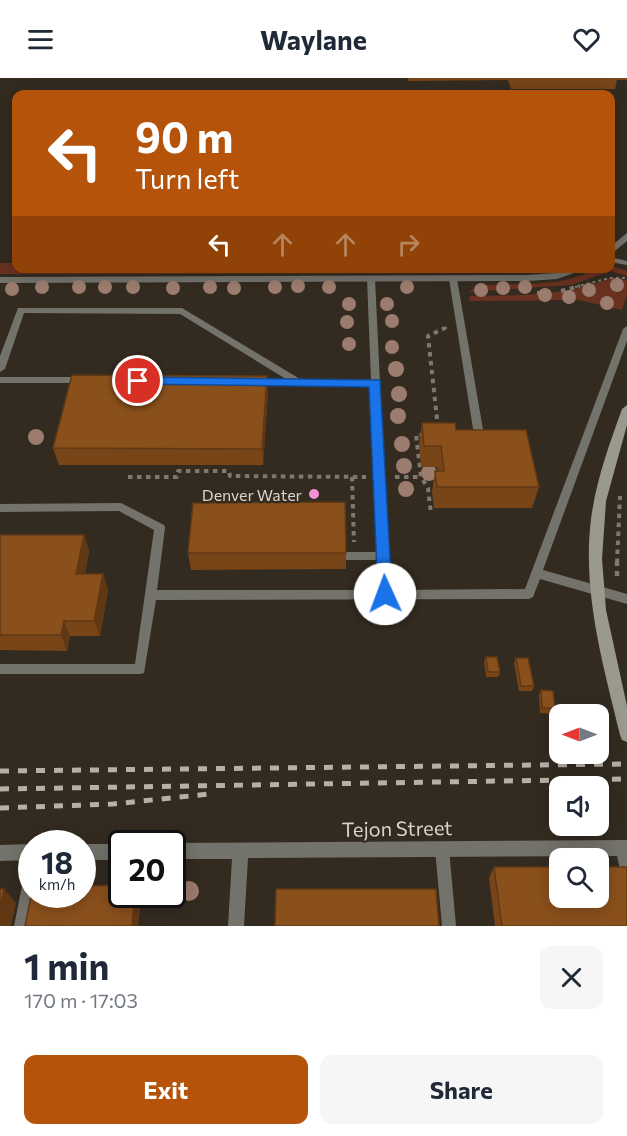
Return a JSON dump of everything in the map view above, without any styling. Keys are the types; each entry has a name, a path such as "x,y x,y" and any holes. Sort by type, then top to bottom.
{"main road":[{"path":"627,409 607,472 596,533 598,604 627,735"}],"street":[{"path":"615,248 627,237"},
{"path":"0,280 453,279 550,276 563,273"},
{"path":"625,848 627,868"},
{"name":"Tejon Street","path":"186,851 625,848"},
{"path":"236,926 240,851"},
{"path":"0,853 18,852"}],"lane":[{"path":"370,279 385,594"},
{"path":"453,279 482,451"},
{"path":"0,369 21,310 182,311 298,382"},
{"path":"150,595 529,594 627,329"},
{"path":"0,380 95,380"},
{"path":"238,381 375,382"},
{"path":"0,508 121,507 160,528 140,669 0,669"},
{"path":"350,556 384,556"},
{"path":"537,573 627,599"},
{"path":"442,849 448,926"},
{"path":"21,926 25,908"}],"path":[{"path":"439,435 428,336 445,328 444,319"},
{"path":"428,435 416,435 421,477 428,488 431,514"},
{"path":"128,477 177,477 178,471 230,471 230,476 421,477"},
{"path":"350,556 352,477"},
{"path":"617,586 616,541 622,488"}],"shaded area":[{"path":"0,263 12,263 12,273 518,273 0,274"},
{"path":"615,267 627,271 627,276 615,272"},
{"path":"588,273 605,273 571,285 469,292 477,286 535,284"},
{"path":"611,278 627,280 627,295 622,310 579,300 469,301 470,296 559,292"}],"building":[{"path":"72,375 267,376 262,449 53,448"},
{"path":"422,423 455,423 456,430 526,430 539,487 437,487 435,471 444,471 441,446 424,446"},
{"path":"345,502 346,553 188,553 193,503"},
{"path":"0,535 84,535 76,574 103,574 94,621 64,621 61,635 0,635"},
{"path":"486,657 497,657 500,672 488,672"},
{"path":"516,658 528,658 534,686 521,686"},
{"path":"541,690 553,691 555,704 549,704 549,708 542,708"},
{"path":"494,867 549,867 549,908 609,908 609,867 627,867 627,926 502,926"},
{"path":"108,885 108,908 134,908 132,926 25,926 29,908 96,908 96,886"},
{"path":"0,889 4,889 0,908"},
{"path":"276,889 436,889 439,926 275,926"}],"railway":[{"path":"0,771 627,764"},
{"path":"0,789 627,779"},
{"path":"0,808 113,804 209,794"}],"place":[{"name":"Denver Water","path":"314,494"}],"route":[{"path":"138,381 375,382 385,594"}]}
